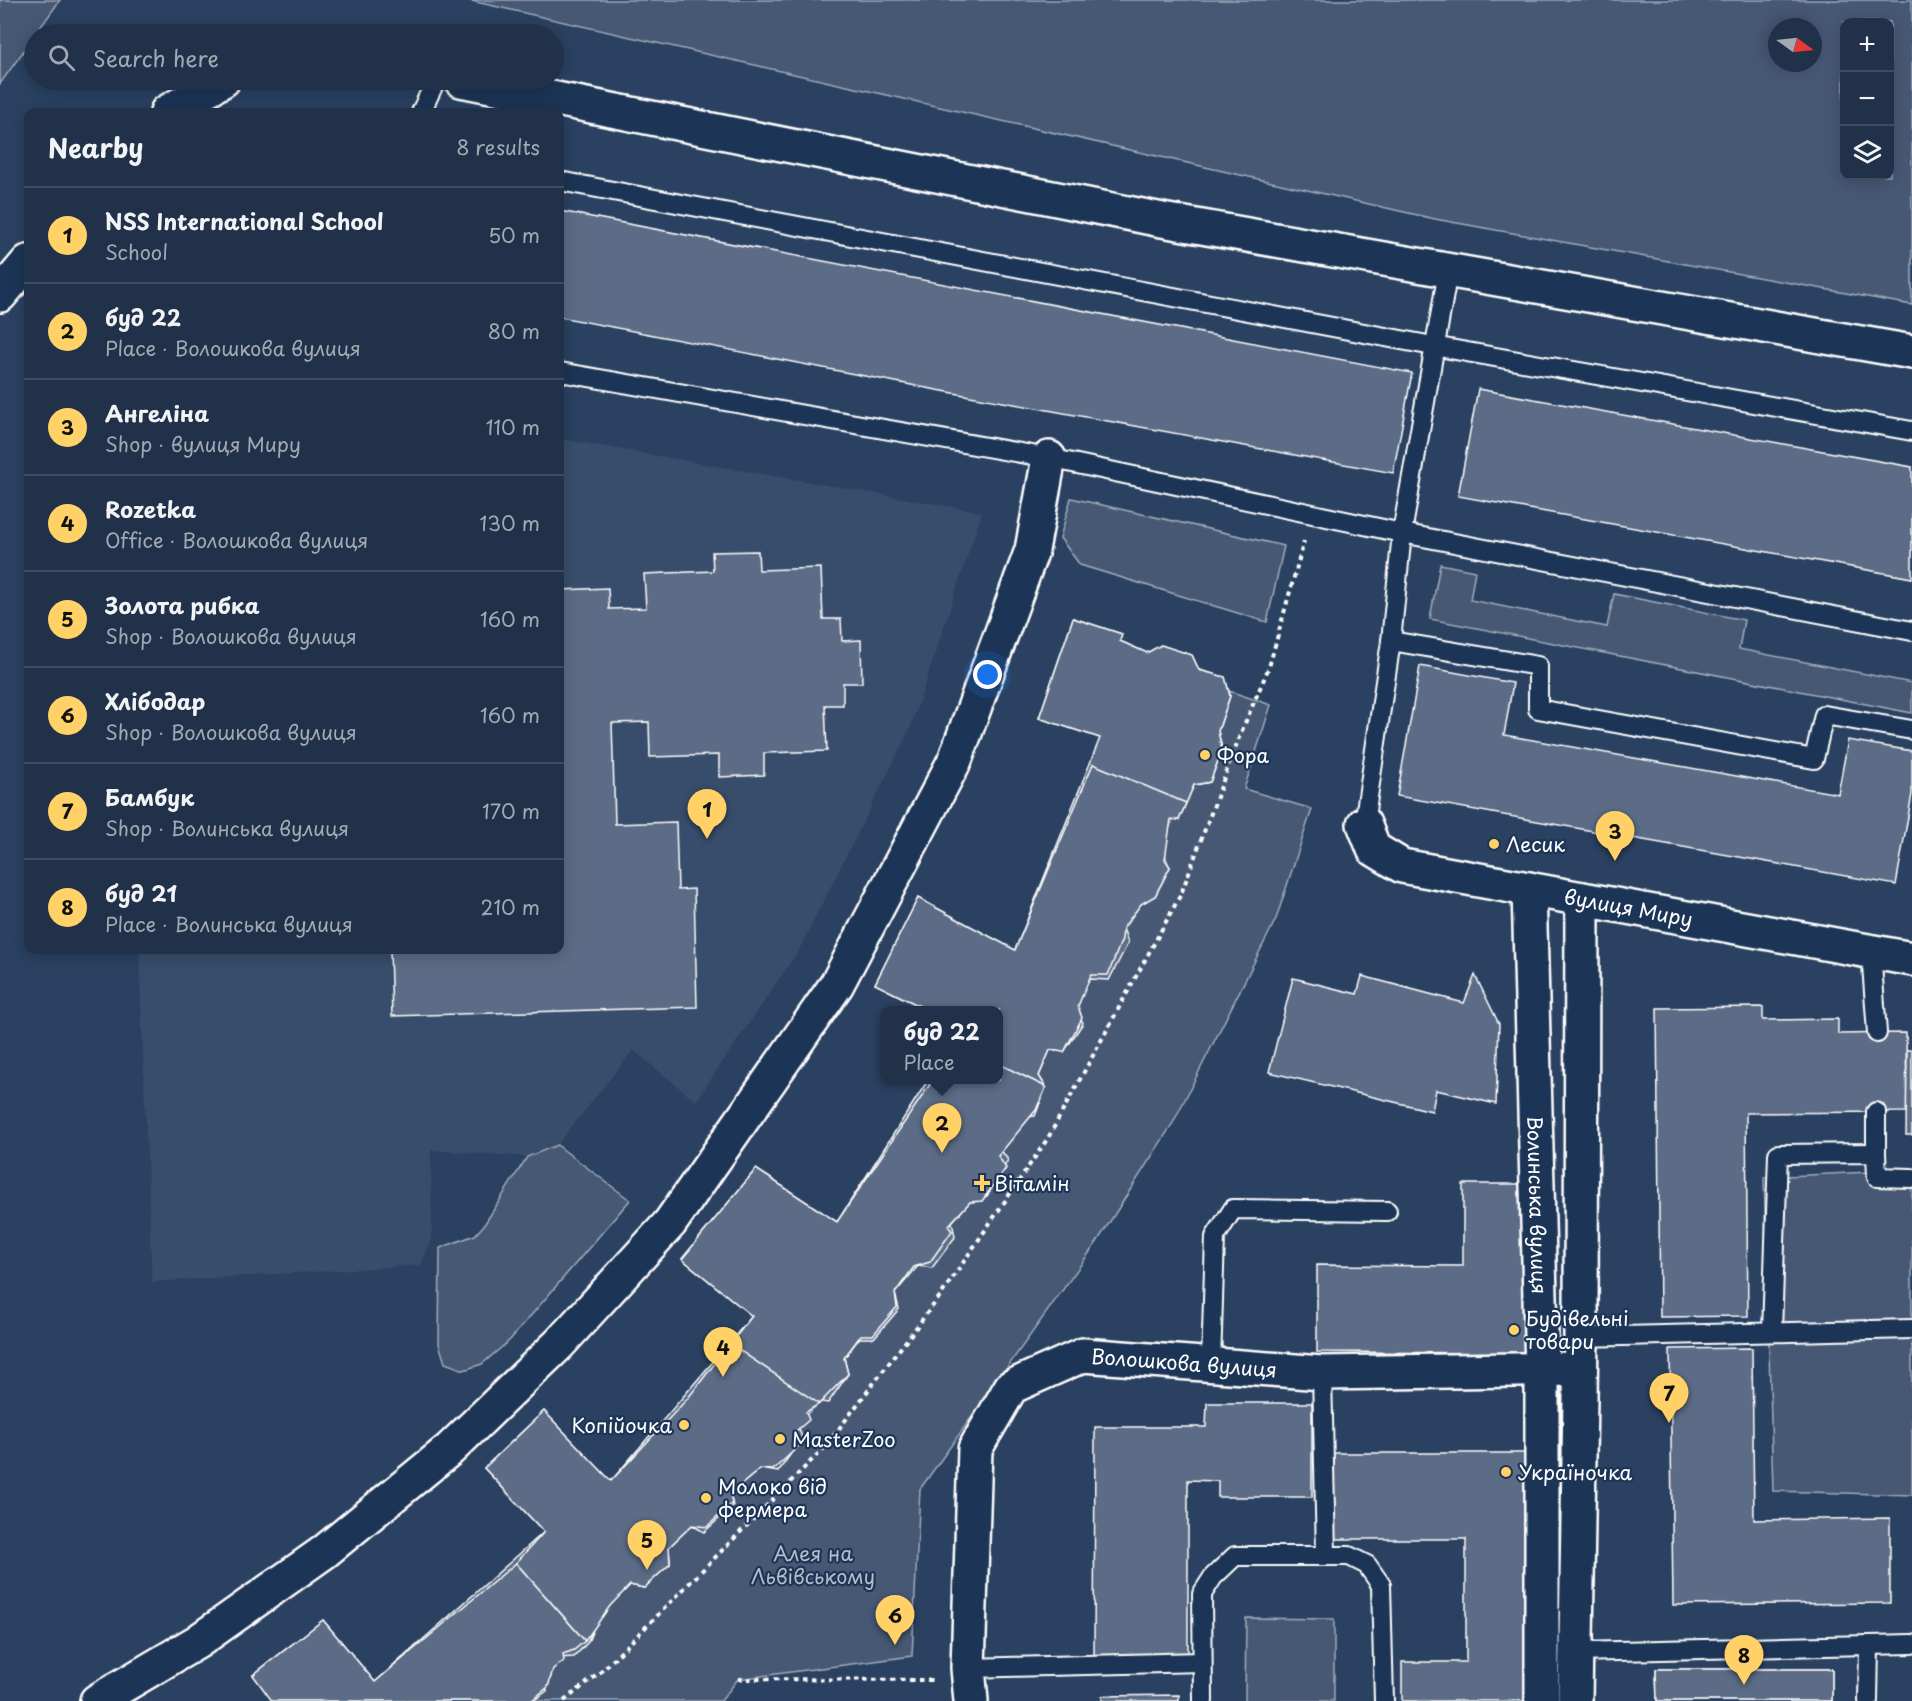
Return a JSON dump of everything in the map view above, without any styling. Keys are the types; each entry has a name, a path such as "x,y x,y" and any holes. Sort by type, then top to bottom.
{"street":[{"path":"173,108 205,90"},
{"path":"511,90 1162,220 1912,352"},
{"path":"0,295 24,267"},
{"path":"97,1701 197,1642 324,1552 450,1449 559,1344 670,1223 837,984 955,759 1032,550 1049,458"},
{"name":"вулиця Миру","path":"1364,824 1374,849 1402,866 1912,959"},
{"name":"Волинська вулиця","path":"1529,889 1542,1371 1542,1701"},
{"path":"1575,1701 1580,1353 1582,899"},
{"name":"Волошкова вулиця","path":"970,1683 975,1449 1011,1387 1083,1355 1322,1373 1542,1371 1580,1353"}],"lane":[{"path":"423,108 431,90"},
{"path":"564,182 1433,346 1912,431"},
{"path":"1364,824 1391,641 1402,533 1433,346 1448,271"},
{"path":"564,373 1049,458 1402,533 1912,631"},
{"path":"1391,641 1538,666 1538,709 1814,759 1824,714 1912,730"},
{"path":"1871,951 1877,1033"},
{"path":"1876,1112 1877,1177 1912,1178"},
{"path":"1772,1332 1778,1154 1876,1153"},
{"path":"1211,1364 1215,1237 1233,1209 1387,1211"},
{"path":"1580,1353 1772,1332 1912,1329"},
{"path":"1322,1373 1326,1556"},
{"path":"1203,1701 1202,1594 1213,1578 1235,1556 1349,1556 1367,1566 1381,1585 1384,1701"},
{"path":"1576,1652 1912,1644"},
{"path":"1868,1701 1869,1645"},
{"path":"970,1683 1202,1662"}],"path":[{"path":"564,1701 602,1671 825,1447 941,1295 1048,1138 1181,894 1240,735 1269,667 1311,514"},
{"path":"738,1679 970,1683"}],"shaded area":[{"path":"564,440 982,512 910,729 799,950 696,1101 633,1050 557,1145 527,1157 431,1150 432,1239 421,1265 152,1282 139,954 564,954"}],"green space":[{"path":"0,0 60,0 43,24 24,24 24,50 0,84"},
{"path":"467,0 1912,0 1912,305 1435,219"},
{"path":"1071,498 1284,546 1267,622 1080,565 1060,538"},
{"path":"1440,564 1475,571 1470,600 1607,627 1614,594 1744,620 1739,649 1912,683 1912,713 1430,619"},
{"name":"Алея на Львівському","path":"1229,691 1271,705 1244,789 1312,809 1276,919 1173,1123 1097,1242 920,1489 912,1656 738,1679 721,1701 531,1701 548,1687 553,1669 563,1654 630,1585 644,1588 670,1564 669,1547 692,1525 707,1527 730,1494 760,1469 774,1470 797,1447 797,1430 801,1420 848,1374 844,1358 948,1226 970,1202 982,1201 1006,1169 998,1156 1036,1110 1046,1087 1039,1076 1050,1050 1082,1018 1078,1006 1091,975 1141,904 1155,896 1170,867 1165,846 1176,813 1194,785 1210,782 1222,750 1218,731 1230,696"},
{"path":"557,1145 630,1200 510,1340 482,1364 464,1370 445,1363 439,1344 440,1248 475,1235 484,1225 527,1157"},
{"path":"1912,1170 1912,1495 1773,1491 1764,1177"},
{"path":"1246,1618 1334,1619 1334,1701 1245,1701"}],"building":[{"path":"564,212 1412,373 1393,473 937,390 564,318"},
{"path":"1478,389 1912,467 1912,578 1458,496"},
{"path":"758,551 759,570 821,568 823,619 841,619 842,641 861,640 862,683 843,683 843,705 825,705 827,751 764,753 764,775 719,777 719,755 650,757 649,722 612,723 615,824 676,822 678,890 694,889 697,1007 392,1016 390,954 564,954 564,590 608,588 609,609 646,608 644,574 713,571 712,552"},
{"path":"1073,618 1122,634 1120,641 1147,653 1161,645 1192,655 1199,670 1225,677 1230,696 1218,731 1222,750 1210,782 1194,785 1186,803 1093,764 1100,738 1039,718"},
{"path":"1073,618 1122,634 1120,641 1147,653 1161,645 1192,655 1199,670 1225,677 1230,696 1218,731 1222,750 1210,782 1194,785 1179,820 1171,819 1158,855 1170,867 1155,896 1138,899 1123,928 1128,943 1109,980 1090,979 1074,1005 1083,1023 1064,1052 1050,1050 1039,1076 1046,1087 1035,1116 1016,1118 998,1146 1008,1160 987,1196 973,1198 952,1222 955,1237 932,1268 918,1266 895,1293 899,1309 874,1338 859,1338 844,1358 848,1374 828,1403 815,1401 797,1421 802,1438 778,1472 760,1469 730,1494 733,1506 704,1532 692,1525 669,1547 670,1564 644,1588 630,1585 598,1617 588,1642 574,1657 557,1658 544,1675 547,1691 533,1701 273,1701 253,1675 323,1620 375,1682 544,1532 484,1468 544,1411 611,1481 752,1316 682,1259 756,1169 837,1222 925,1084 1003,1084 1003,1006 919,1006 875,984 918,898 1015,950 1100,738 1039,718"},
{"path":"1420,666 1513,683 1504,735 1838,794 1848,740 1912,751 1912,794 1896,885 1397,796"},
{"path":"1093,764 1186,803 1179,820 1171,819 1165,859 1170,867 1155,896 1141,904 1123,928 1122,939 1108,975 1091,975 1078,1006 1082,1018 1064,1052 1050,1050 1039,1076 1046,1087 1003,1066 1003,1006 920,1006 875,984 918,898 1015,950"},
{"path":"1475,975 1499,1024 1496,1104 1436,1090 1432,1111 1269,1072 1293,978 1357,994 1362,976 1464,1003"},
{"path":"1763,1007 1763,1020 1838,1019 1838,1034 1906,1033 1907,1112 1746,1113 1748,1316 1660,1317 1657,1008"},
{"path":"1907,1050 1912,1050 1912,1135 1906,1135"},
{"path":"1003,1066 1046,1087 1036,1110 998,1156 1006,1168 982,1201 970,1202 948,1226 952,1231 930,1262 914,1267 895,1293 897,1307 873,1335 861,1335 844,1358 848,1374 819,1404 730,1344 752,1316 682,1259 756,1169 837,1222 930,1084 1003,1084"},
{"path":"1463,1184 1527,1184 1526,1353 1317,1352 1317,1265 1463,1266"},
{"path":"730,1344 819,1404 806,1412 809,1420 796,1431 798,1447 773,1470 760,1469 730,1494 732,1503 707,1527 692,1525 669,1547 670,1564 644,1588 630,1585 610,1606 585,1641 516,1563 544,1532 484,1468 544,1411 611,1481 688,1398"},
{"path":"1752,1348 1754,1520 1890,1518 1890,1603 1673,1605 1670,1349"},
{"path":"1207,1403 1312,1403 1312,1497 1218,1497 1218,1481 1188,1480 1188,1657 1094,1657 1095,1427 1206,1427"},
{"path":"1332,1453 1528,1453 1528,1701 1402,1701 1402,1662 1466,1662 1466,1539 1332,1539"},
{"path":"516,1563 585,1641 574,1650 563,1654 564,1661 553,1669 548,1687 531,1701 272,1701 253,1675 323,1620 375,1682"},
{"path":"1656,1669 1832,1669 1832,1701 1657,1701"},
{"path":"1656,1669 1832,1669 1832,1701 1657,1701"},
{"path":"1179,1695 1179,1701 1102,1701 1102,1696"}],"place":[{"name":"Фора","path":"1205,755"},
{"name":"NSS International School","path":"707,839"},
{"name":"Лесик","path":"1494,844"},
{"name":"Ангеліна","path":"1615,861"},
{"name":"буд 22","path":"942,1153"},
{"name":"Вітамін","path":"982,1183"},
{"name":"Будівельні товари","path":"1514,1330"},
{"name":"Rozetka","path":"723,1377"},
{"name":"Бамбук","path":"1669,1423"},
{"name":"Копійочка","path":"684,1425"},
{"name":"MasterZoo","path":"780,1439"},
{"name":"Україночка","path":"1506,1472"},
{"name":"Молоко від фермера","path":"706,1498"},
{"name":"Золота рибка","path":"647,1570"},
{"name":"Хлібодар","path":"895,1645"},
{"name":"буд 21","path":"1744,1685"}]}
